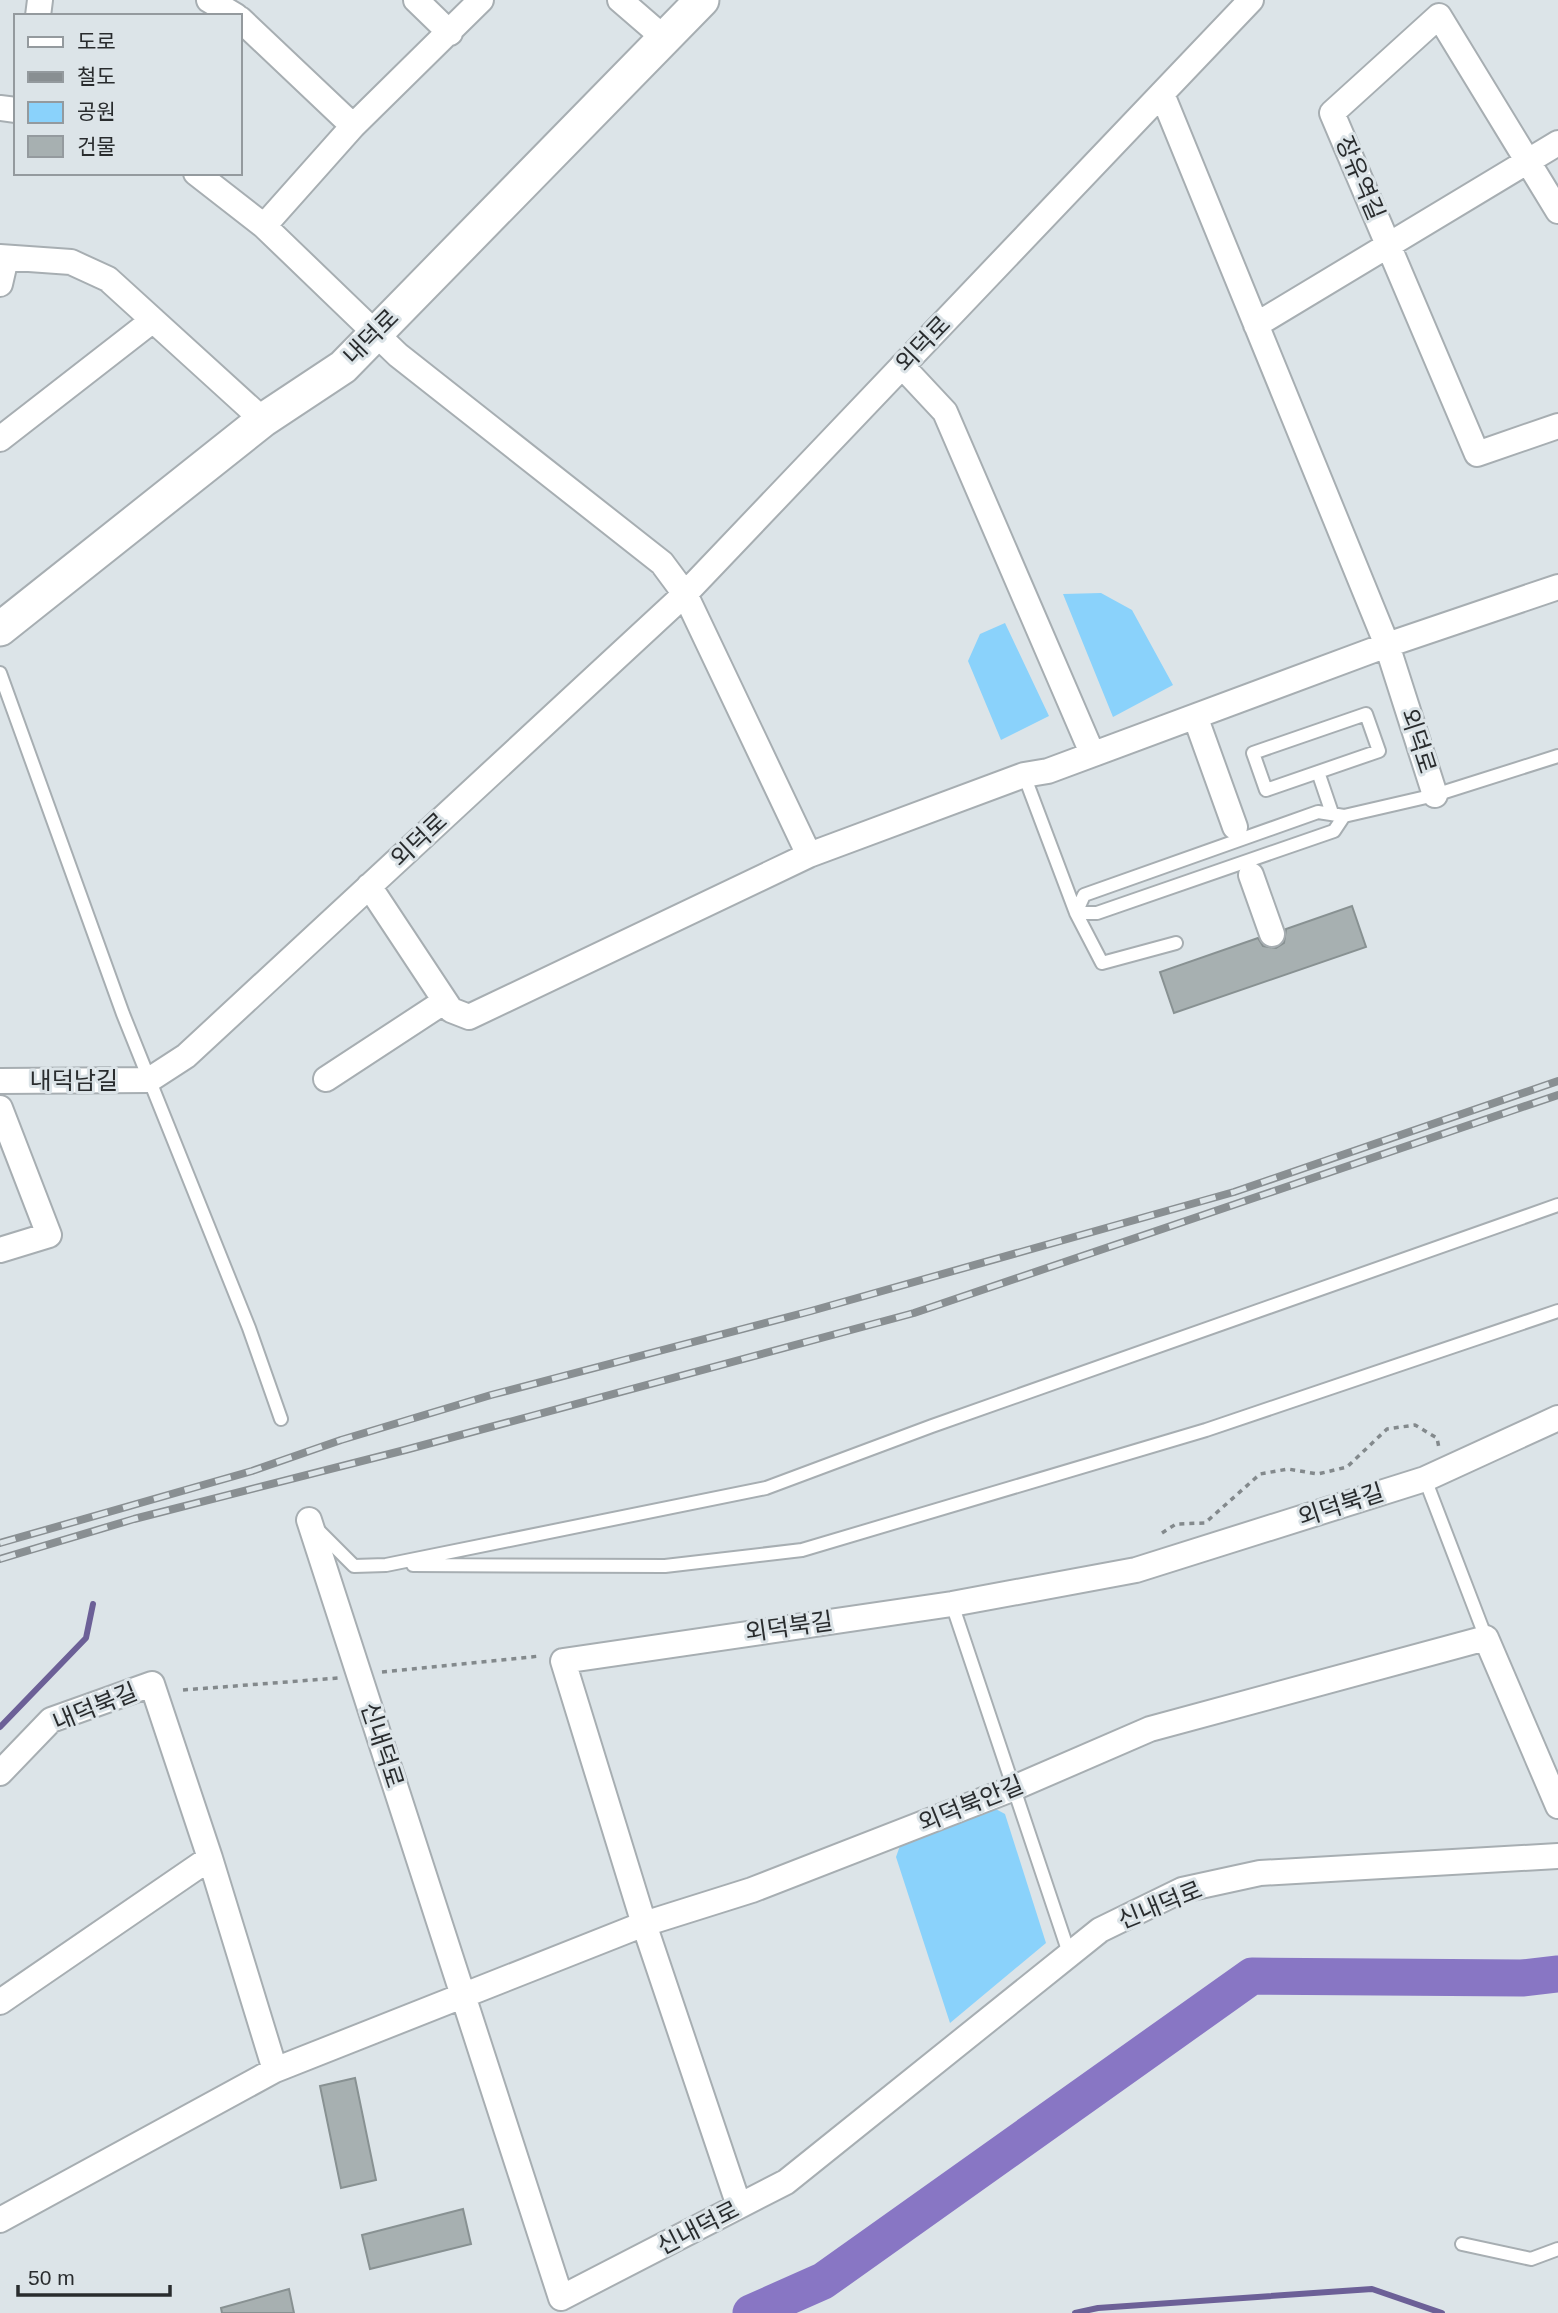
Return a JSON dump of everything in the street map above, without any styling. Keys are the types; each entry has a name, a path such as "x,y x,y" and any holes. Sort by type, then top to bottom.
{"street":[{"path":"209,0 233,14"},
{"path":"416,0 450,33"},
{"path":"264,226 353,126 481,0"},
{"path":"620,0 664,38"},
{"name":"내덕로","path":"0,629 263,420 343,367 702,0"},
{"name":"외덕로","path":"149,1080 186,1056 685,594 1251,0"},
{"name":"장유역길","path":"1558,211 1439,16 1332,113 1477,454 1558,426"},
{"path":"242,21 353,126"},
{"name":"외덕로","path":"1162,94 1387,645 1435,795"},
{"path":"1256,325 1558,143"},
{"path":"199,175 264,226 398,355 662,562 685,594 809,855"},
{"path":"0,284 3,257 71,262 108,279 263,420"},
{"path":"0,439 153,320"},
{"path":"902,366 945,412 1091,753"},
{"path":"369,886 451,1010 469,1017 809,855 1024,775 1048,771 1387,645 1558,587"},
{"path":"1199,727 1236,827"},
{"path":"1251,875 1272,933"},
{"path":"326,1079 445,1001"},
{"name":"내덕남길","path":"0,1081 149,1080"},
{"name":"내덕남길","path":"0,1108 49,1235 0,1250"},
{"name":"외덕북길","path":"739,2206 644,1924 563,1661 953,1604 1136,1570 1424,1479 1558,1419"},
{"name":"신내덕로","path":"309,1520 561,2298 786,2182 1070,1957 1100,1930 1182,1890 1260,1873 1558,1856"},
{"path":"1486,1638 1558,1806"},
{"name":"외덕북안길","path":"465,1997 644,1924 752,1890 1014,1787 1150,1729 1486,1638"},
{"name":"내덕북길","path":"0,1773 51,1720 152,1684 210,1858 275,2070"},
{"path":"0,2002 210,1858"},
{"path":"0,2220 275,2070 465,1997"}],"lane":[{"path":"0,673 149,1080 249,1328 281,1419"},
{"path":"1366,714 1379,751 1318,772 1266,790 1253,753 1366,714"},
{"name":"외덕로","path":"1435,795 1558,755"},
{"path":"1076,913 1097,913 1334,831 1338,814 1318,772"},
{"path":"1024,775 1076,913 1102,963 1176,943"},
{"path":"1076,913 1084,895 1318,812 1338,814 1435,795"},
{"path":"386,1565 766,1488 945,1421 1558,1205"},
{"path":"309,1520 354,1566 665,1566 802,1550 1206,1430 1558,1311"},
{"path":"1424,1479 1486,1638"},
{"path":"953,1604 1070,1957"},
{"path":"1462,2244 1531,2259 1558,2249"}],"path":[{"path":"1162,1532 1176,1524 1205,1523 1260,1474 1288,1469 1318,1474 1347,1467 1387,1429 1415,1425 1437,1438 1440,1453"},
{"path":"382,1672 540,1656"},
{"path":"183,1690 343,1678"}],"green space":[{"path":"1101,593 1132,610 1173,685 1113,717 1063,594"},
{"path":"1005,623 1049,716 1001,740 968,661 980,634"},
{"path":"992,1807 1005,1814 1046,1943 950,2023 896,1857 902,1840"}],"building":[{"path":"1352,906 1366,947 1174,1013 1160,972 1258,938 1263,946 1276,948 1284,943 1286,929"},
{"path":"355,2078 376,2180 341,2188 320,2086"},
{"path":"463,2209 471,2244 370,2269 362,2235"},
{"path":"289,2289 294,2313 222,2313 221,2308"}],"waterway":[{"path":"0,1727 86,1638 93,1604"},
{"path":"751,2313 823,2281 1252,1976 1522,1978 1558,1974"},
{"path":"1075,2313 1098,2308 1372,2289 1442,2313"}],"railway":[{"path":"0,1543 252,1471 341,1440 491,1395 811,1311 1234,1192 1558,1081"},
{"path":"0,1559 134,1519 405,1450 914,1313 1558,1095"}]}
